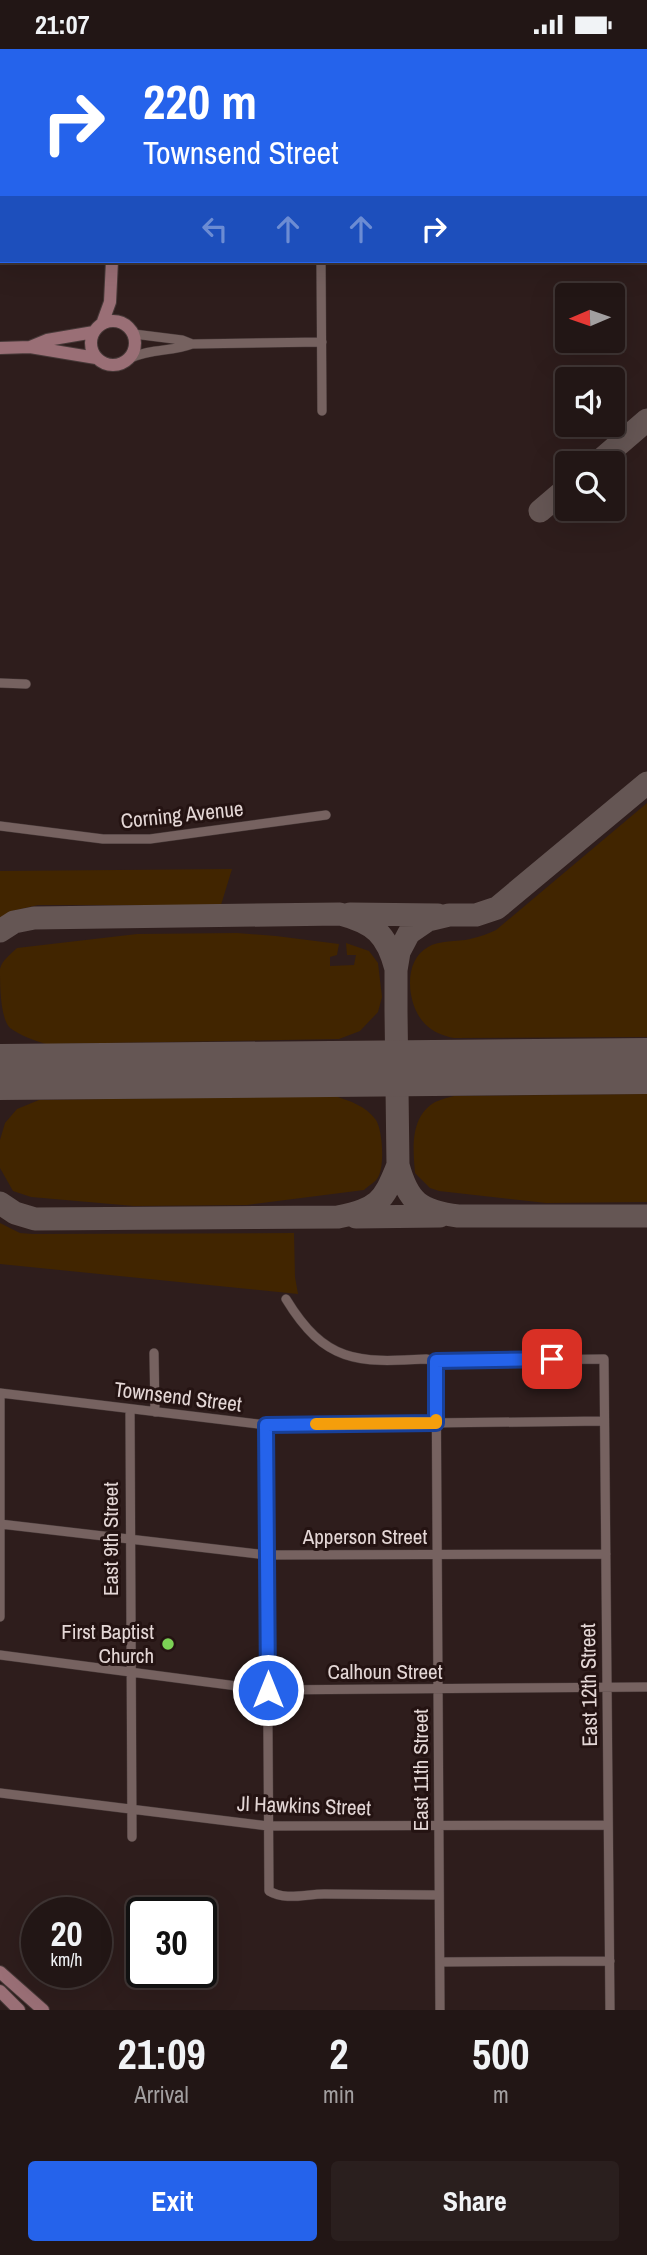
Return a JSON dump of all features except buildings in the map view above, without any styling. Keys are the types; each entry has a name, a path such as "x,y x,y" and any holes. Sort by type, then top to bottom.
{"main road":[{"path":"0,348 30,347 96,358 114,366 126,362 131,358 136,346 134,334 121,322 112,265"},
{"path":"96,358 91,342 110,302 112,265"},
{"path":"30,347 47,340 98,328 112,321 121,322"},
{"path":"0,1972 43,2010"},
{"path":"0,1991 19,2010"}],"street":[{"path":"321,263 323,411"},
{"path":"134,334 182,340 192,344"},
{"path":"131,358 144,351 182,348 192,344 322,342"},
{"path":"0,683 26,684"},
{"name":"Corning Avenue","path":"0,826 103,839 150,839 326,815"},
{"path":"286,1299 321,1341 341,1353 360,1360 436,1361"},
{"path":"154,1353 155,1412"},
{"name":"East 12th Street","path":"436,1361 604,1359 610,2010"},
{"name":"East 11th Street","path":"436,1361 440,2010"},
{"path":"0,1393 0,1617"},
{"name":"Townsend Street","path":"0,1393 266,1425 604,1421"},
{"name":"East 9th Street","path":"130,1409 132,1837"},
{"path":"266,1425 269,1889 273,1893 291,1896 439,1895"},
{"name":"Apperson Street","path":"0,1524 267,1555 606,1554"},
{"name":"Calhoun Street","path":"0,1655 268,1690 647,1688"},
{"name":"Jl Hawkins Street","path":"0,1793 268,1826 608,1825"},
{"path":"440,1962 610,1961"}],"shaded area":[{"path":"647,803 647,1037 454,1038 438,1033 425,1024 414,1006 410,984 414,962 420,954 437,943 470,939 496,930"},
{"path":"232,869 221,905 38,905 12,911 0,918 0,871"},
{"path":"237,933 339,944 337,955 330,957 330,966 354,965 356,955 347,955 346,943 369,951 378,963 382,997 378,1012 360,1031 339,1039 46,1044 14,1031 4,1017 0,969 17,948 137,934"},
{"path":"647,1094 647,1202 546,1203 439,1191 430,1188 415,1173 416,1126 425,1110 443,1099 454,1096"},
{"path":"335,1096 363,1108 372,1115 378,1125 382,1150 380,1174 364,1190 247,1205 134,1206 31,1197 13,1191 0,1168 0,1140 5,1123 17,1109 39,1100"},
{"path":"0,1223 20,1233 33,1234 294,1233 298,1294 0,1264"}],"taxiway":[{"path":"611,451 647,420"},
{"path":"540,511 555,498"},
{"path":"647,783 497,908 476,915 449,915 428,920 409,933 399,952 396,970 398,1165 406,1188 418,1203 434,1211 458,1216 647,1216"},
{"path":"0,931 14,922 34,918 340,914 362,921 377,932 388,947 396,969"},
{"path":"350,914 438,915"},
{"path":"0,1203 15,1213 35,1219 338,1217 371,1207 377,1202 388,1188 398,1165"},
{"path":"356,1217 440,1216"}],"runway":[{"path":"0,1072 647,1066"}],"slow traffic":[{"path":"316,1424 436,1423 436,1420"}],"place":[{"name":"First Baptist Church","path":"168,1644"}],"route":[{"path":"268,1690 266,1425 436,1423 436,1361 552,1359"}]}
